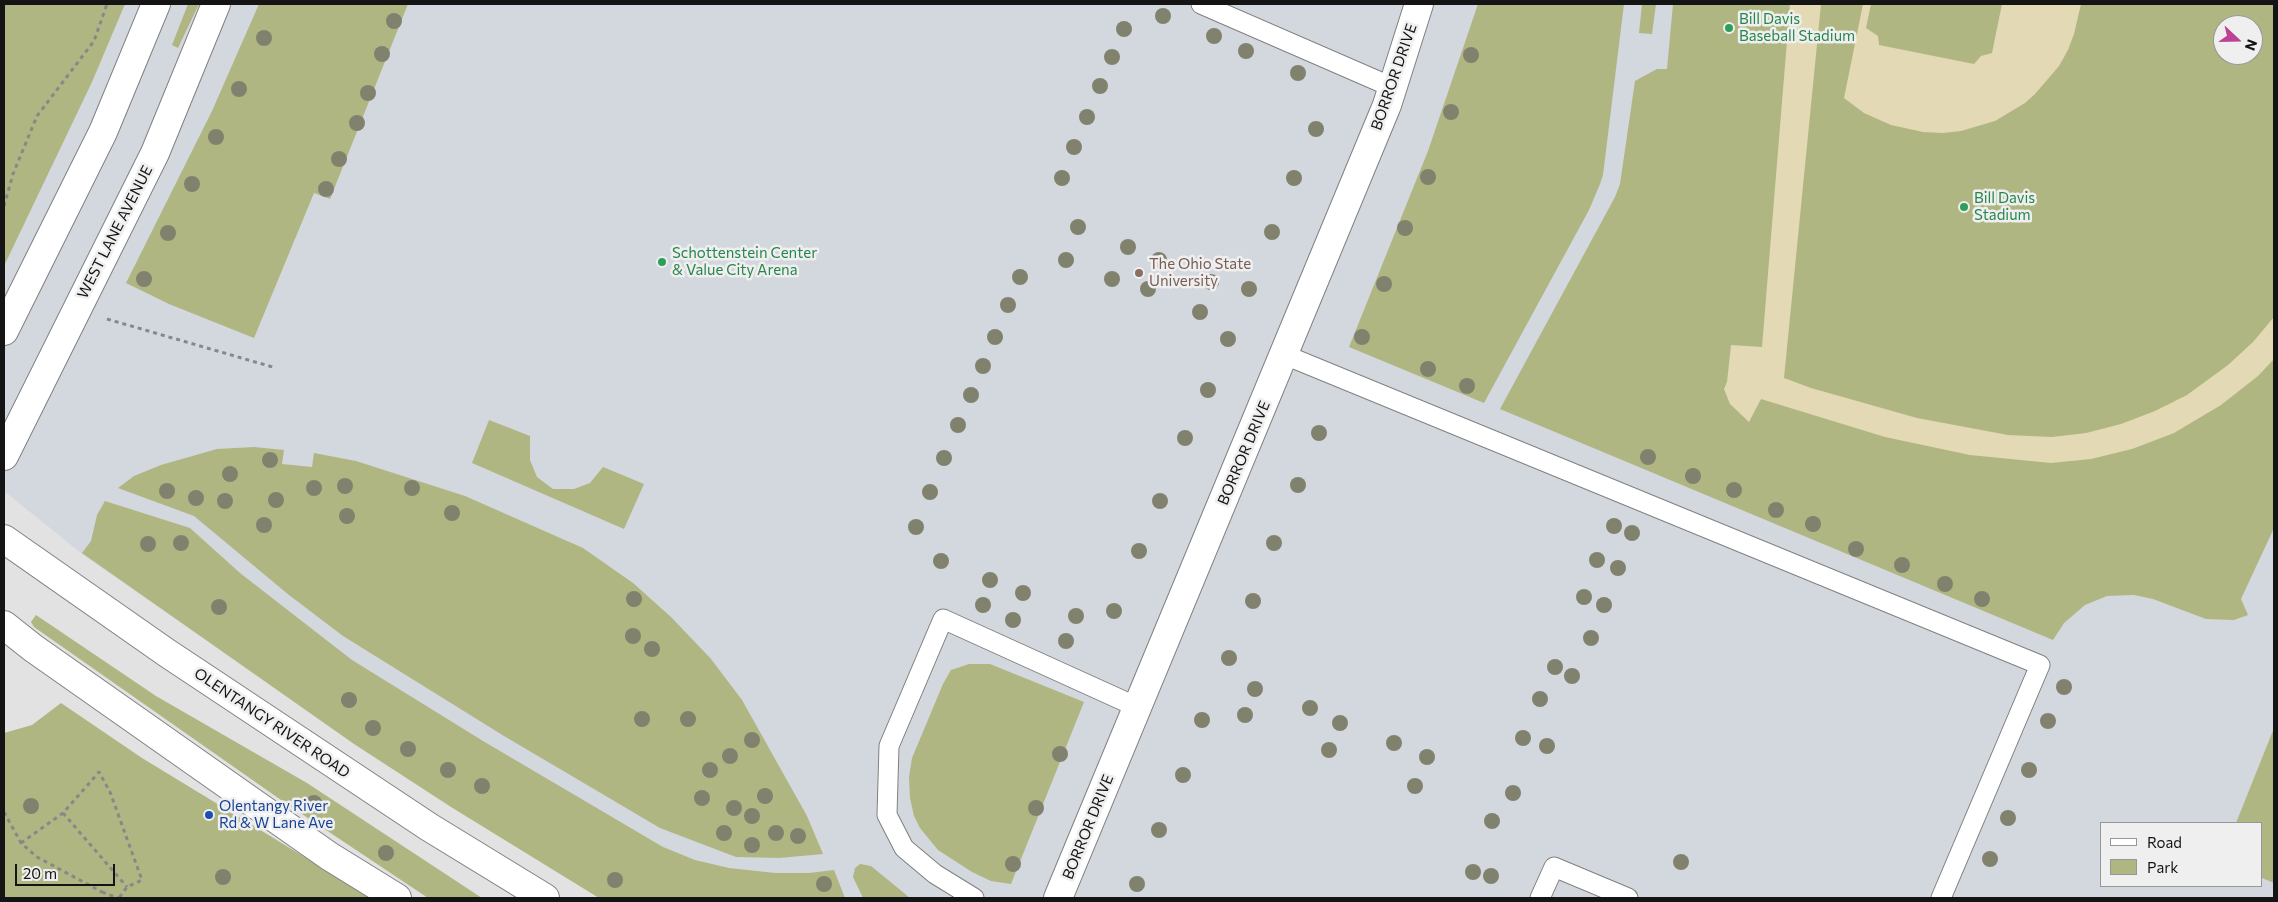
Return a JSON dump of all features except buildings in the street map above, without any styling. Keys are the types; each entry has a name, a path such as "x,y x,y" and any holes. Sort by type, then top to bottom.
{"main road":[{"path":"4,331 103,132 156,4"},
{"name":"WEST LANE AVENUE","path":"4,456 154,153 216,4"},
{"name":"BORROR DRIVE","path":"1058,898 1394,88 1419,4"},
{"name":"OLENTANGY RIVER ROAD","path":"4,539 166,653 421,822 545,898"},
{"path":"4,625 33,648 329,856 398,898"}],"lane":[{"path":"1201,4 1394,88"},
{"path":"1285,354 2040,665 1941,898"},
{"path":"974,898 935,874 904,848 887,815 889,746 943,619 1137,707"},
{"path":"1540,898 1554,867 1628,898"}],"path":[{"path":"4,206 13,174 37,116 94,41 107,4"},
{"path":"98,316 276,368"},
{"path":"4,812 21,843 37,857 102,892 119,898 128,887 142,880 110,792 99,772 62,813 21,843"},
{"path":"62,813 128,887"},
{"path":"100,898 102,892"}],"shaded area":[{"name":"The Ohio State University","path":"4,4 2274,4 2274,898 608,898 323,721 86,557 4,491"}],"green space":[{"path":"4,4 125,4 92,82 4,266"},
{"path":"188,4 199,4 178,48 172,45"},
{"path":"259,4 408,4 330,199 314,193 254,338 169,304 126,283 212,111"},
{"path":"1478,4 1624,4 1603,175 1600,184 1589,210 1484,403 1349,347 1428,151"},
{"path":"1642,4 1656,4 1652,34 1639,33"},
{"name":"Bill Davis Stadium","path":"1673,4 2274,4 2274,528 2241,599 2248,615 2234,620 2206,619 2153,599 2134,595 2107,596 2085,605 2064,623 2053,640 1500,409 1615,197 1620,184 1635,81 1657,69 1667,69"},
{"path":"489,420 530,436 530,460 537,477 553,489 574,489 590,483 603,467 644,484 624,529 472,463"},
{"path":"254,447 284,450 282,464 312,467 314,453 356,461 465,496 583,548 633,583 671,617 711,659 742,700 807,816 823,854 779,858 736,857 660,828 504,736 343,636 289,595 194,516 118,488 134,476 161,465 217,449"},
{"path":"105,501 190,528 240,573 352,660 483,741 663,847 695,860 729,868 775,873 809,873 834,870 845,898 599,898 451,807 354,744 82,553 91,541 97,515"},
{"path":"36,615 156,696 307,783 482,898 428,898 281,800 34,627 31,622"},
{"path":"969,664 990,664 1084,702 1011,884 991,881 972,872 938,850 920,828 914,816 910,798 909,777 912,758 943,684 951,670"},
{"path":"61,703 142,758 372,898 4,898 4,733 32,725"},
{"path":"2274,728 2274,883 2263,878 2263,822 2236,822"},
{"path":"860,864 871,866 910,898 863,898 853,877 855,868"}],"sand":[{"path":"1790,4 1821,4 1784,378 1811,388 1917,418 2008,435 2052,437 2086,433 2121,424 2155,411 2187,395 2228,365 2253,342 2274,317 2274,359 2258,376 2221,405 2174,433 2132,449 2091,459 2051,463 1970,455 1885,437 1761,399 1749,422 1730,404 1724,389 1727,382 1731,345 1762,347"},
{"path":"1863,4 1871,4 1866,28 1878,36 1879,45 1974,64 1981,56 1992,53 2002,4 2081,4 2068,50 2059,66 2035,94 2025,103 1995,121 1961,131 1943,133 1923,132 1891,125 1864,113 1844,98"}],"place":[{"name":"Bill Davis Baseball Stadium","path":"1729,28"},
{"name":"Bill Davis Stadium","path":"1964,207"},
{"name":"Schottenstein Center & Value City Arena","path":"662,262"},
{"name":"The Ohio State University","path":"1139,273"},
{"name":"Olentangy River Rd & W Lane Ave","path":"209,815"}]}
